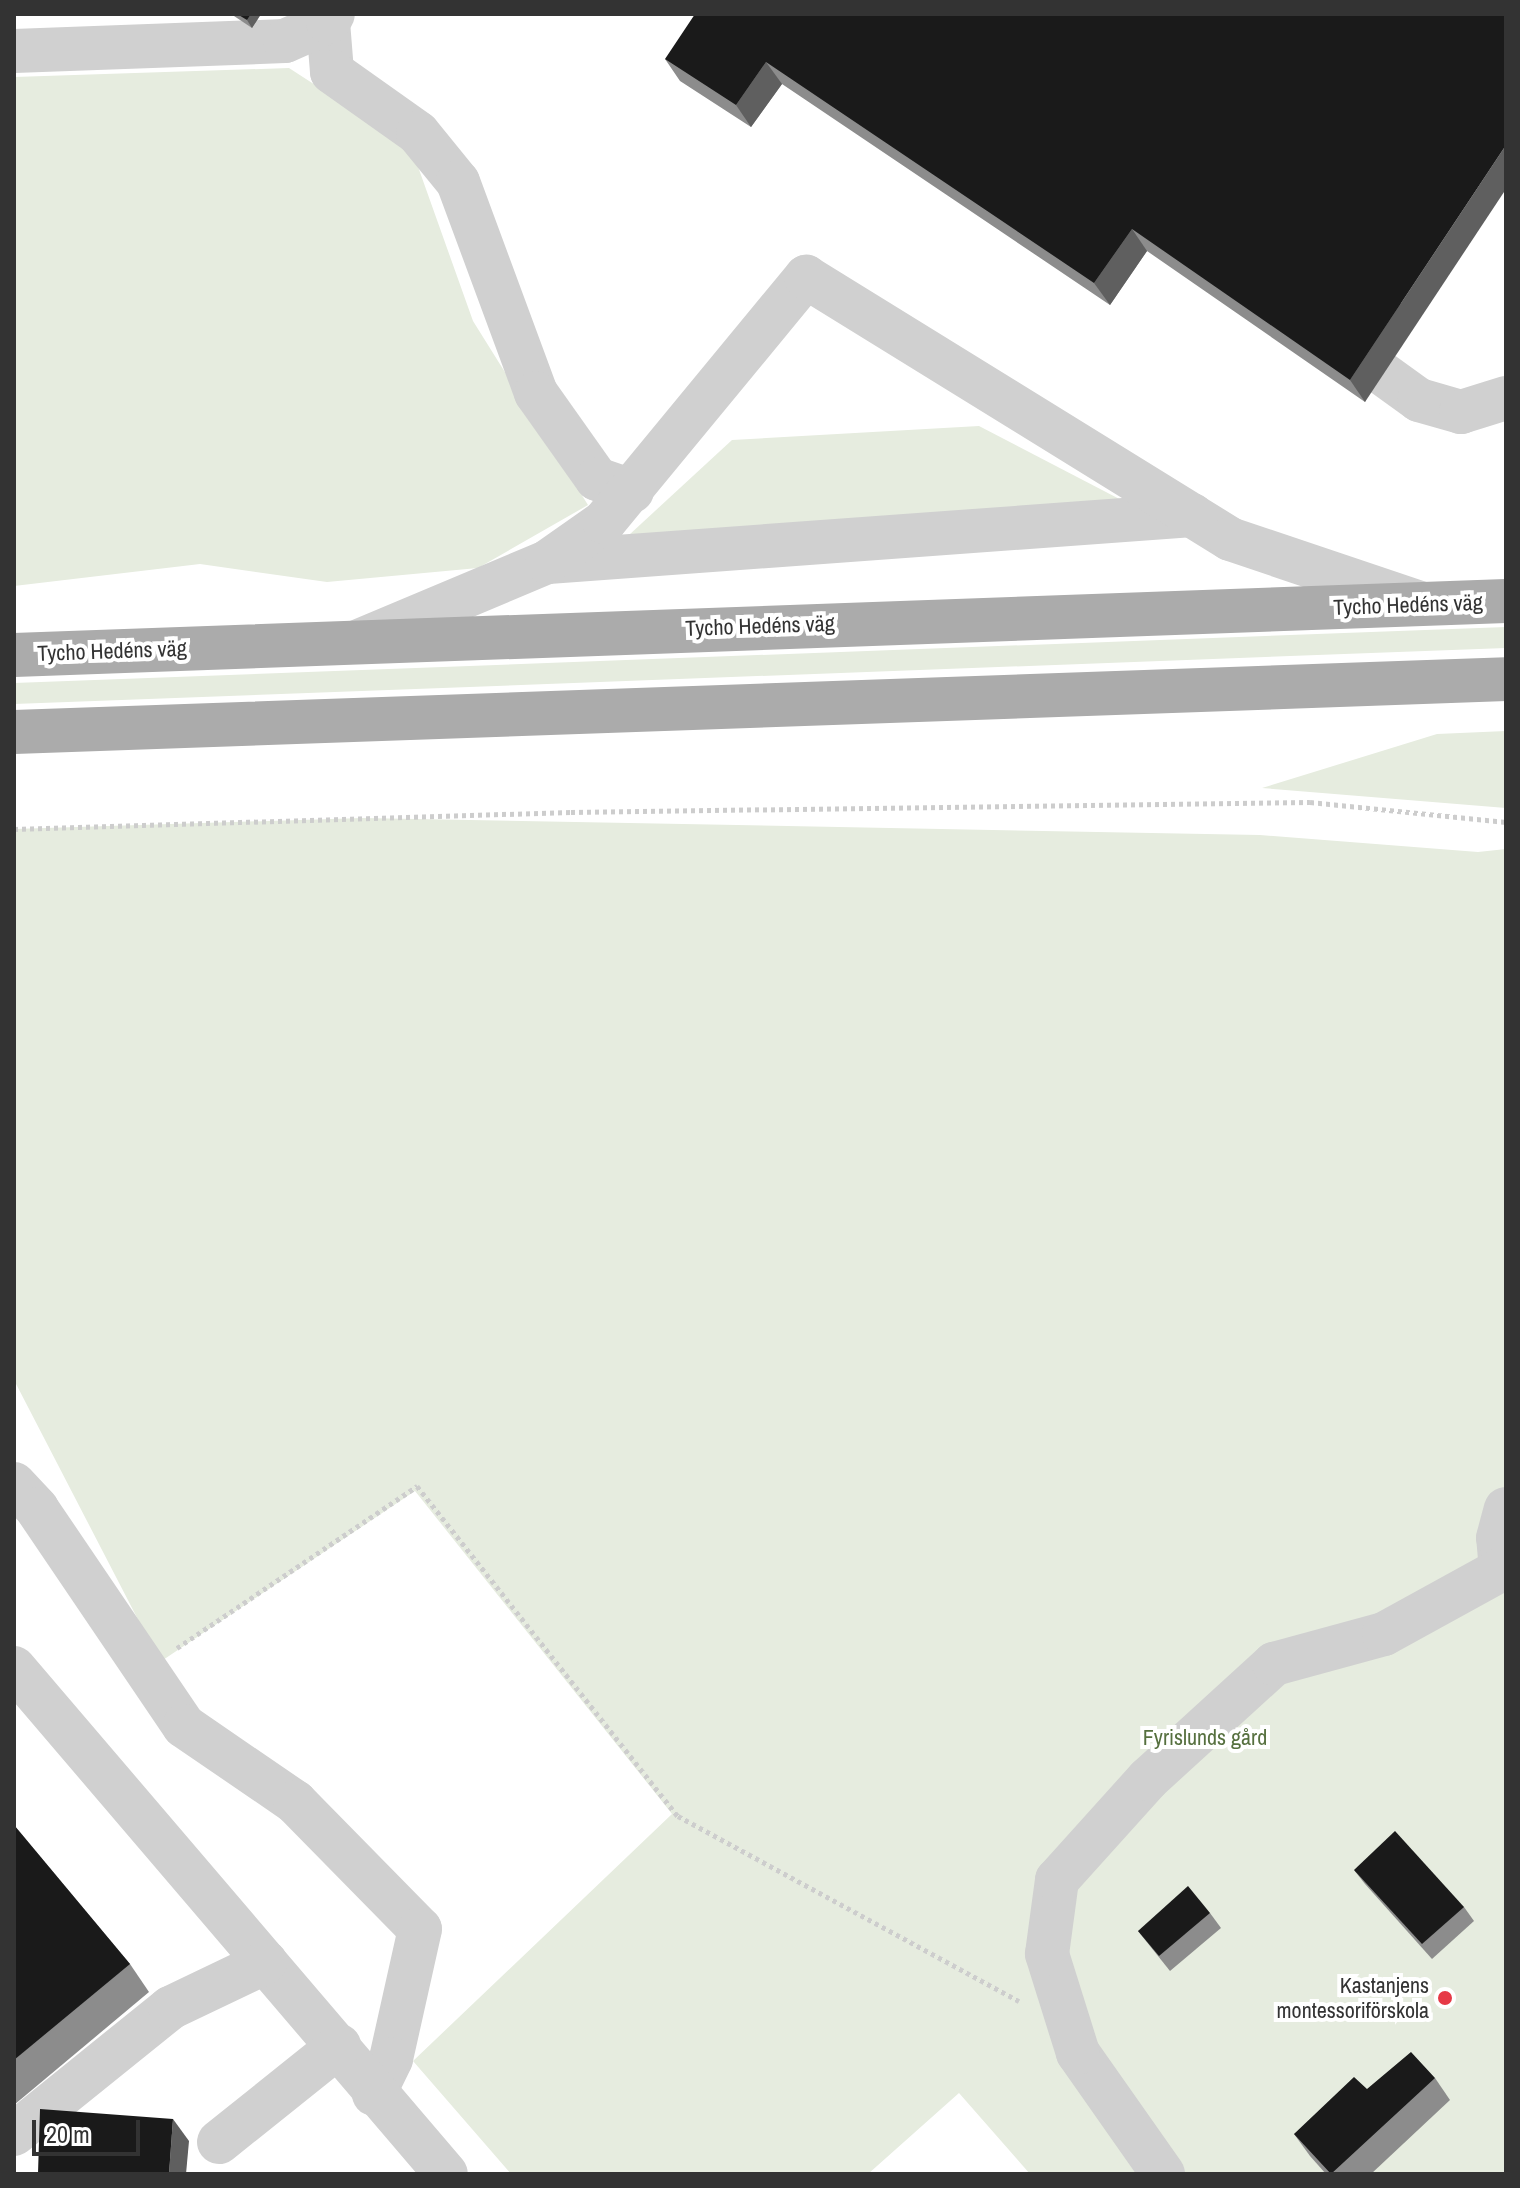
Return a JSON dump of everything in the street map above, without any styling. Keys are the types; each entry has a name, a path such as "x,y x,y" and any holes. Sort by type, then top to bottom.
{"main road":[{"name":"Tycho Hedéns väg","path":"14,655 1506,601"},
{"path":"14,732 1506,679"}],"lane":[{"path":"14,51 285,41 330,18 332,72 418,133 458,182 536,393 597,479 632,491"},
{"path":"359,641 547,562 604,522 806,277 1230,539 1425,604"},
{"path":"1383,374 1419,400 1461,412 1506,398"},
{"path":"547,562 1192,515"},
{"path":"14,1484 37,1509 143,1671 184,1726 295,1802 420,1929 391,2059 374,2094"},
{"path":"1163,2174 1078,2053 1047,1954 1057,1880 1148,1779 1274,1664 1384,1634 1504,1569 1498,1538 1506,1509"},
{"path":"14,1668 339,2046 374,2094 446,2174"},
{"path":"14,2134 170,2008 266,1962"},
{"path":"219,2142 339,2046"}],"path":[{"path":"14,829 571,812 1310,802 1506,822"},
{"path":"143,1671 417,1486 678,1816 1070,2028"}],"green space":[{"path":"289,68 411,147 473,321 588,505 478,568 327,582 200,564 14,586 14,77"},
{"path":"979,426 1129,504 629,535 732,440"},
{"path":"1506,627 1506,648 14,704 14,683"},
{"path":"1506,731 1506,808 1262,788 1437,734"},
{"name":"Fyrislunds gård","path":"362,818 1260,835 1478,852 1506,849 1506,2174 1030,2174 959,2093 868,2174 511,2174 413,2061 672,1814 415,1491 160,1662 14,1380 14,829"}],"building":[{"path":"237,14 251,14 247,20"},
{"path":"695,14 1506,14 1506,145 1350,380 1132,229 1094,283 766,62 736,105 665,59"},
{"path":"14,1825 130,1964 14,2060"},
{"path":"1395,1831 1464,1907 1422,1944 1354,1870"},
{"path":"1188,1886 1210,1913 1159,1956 1138,1931"},
{"path":"1411,2052 1435,2078 1331,2174 1294,2134 1354,2077 1367,2089"},
{"path":"40,2109 173,2119 169,2174 38,2174"}],"place":[{"name":"Kastanjens montessoriförskola","path":"1445,1998"}]}
